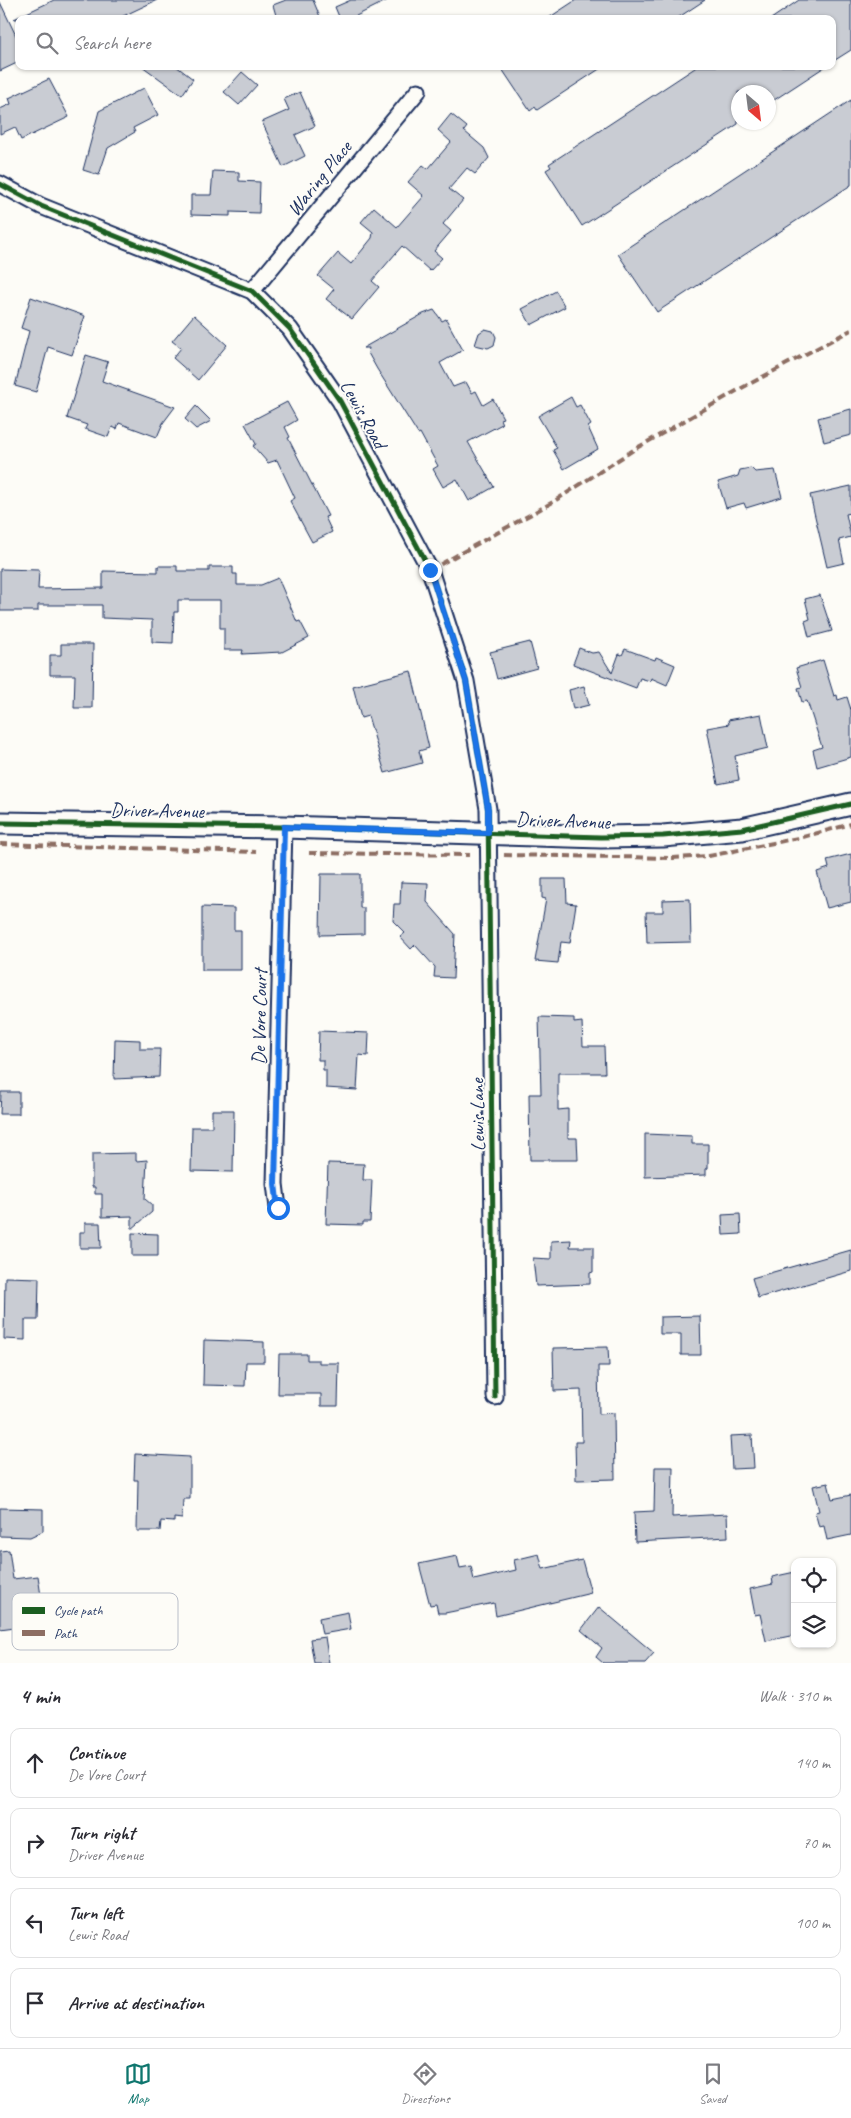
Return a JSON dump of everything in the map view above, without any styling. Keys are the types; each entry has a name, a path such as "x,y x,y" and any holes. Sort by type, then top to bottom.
{"street":[{"name":"Waring Place","path":"252,291 418,91"},
{"name":"Lewis Road","path":"0,184 41,206 252,291 290,329 340,401 430,570 466,681 488,809 488,833"},
{"name":"Driver Avenue","path":"0,823 284,827 601,837 696,835 758,826 851,804"},
{"name":"De Vore Court","path":"278,1208 275,1184 284,827"},
{"name":"Lewis Lane","path":"488,833 495,1397"}],"building":[{"path":"54,0 157,0 125,15 22,15"},
{"path":"286,0 313,0 319,15 276,15 273,5"},
{"path":"351,0 388,0 358,15 338,15 335,7"},
{"path":"576,0 705,0 682,15 553,15"},
{"path":"799,0 851,0 851,50 836,59 836,15 777,15"},
{"path":"0,2 15,34 15,64 0,71"},
{"path":"148,70 181,70 193,79 182,95"},
{"path":"503,70 598,70 537,110 535,107 530,111"},
{"path":"692,70 820,70 776,99 776,85 731,85 731,129 582,226 546,170 551,167 549,164"},
{"path":"242,72 257,85 239,105 224,92"},
{"path":"49,79 69,117 21,140 15,127 0,134 0,109 11,104 9,98"},
{"path":"144,88 158,115 133,128 135,132 108,148 99,175 83,170 99,111"},
{"path":"300,92 315,126 295,135 305,156 283,167 262,122 289,110 284,99"},
{"path":"851,100 851,185 657,312 618,254"},
{"path":"451,114 467,127 464,131 484,148 489,158 475,174 467,168 449,189 463,200 443,224 451,231 434,251 442,258 430,271 402,246 372,281 379,287 352,319 326,299 334,289 318,276 338,253 351,264 372,238 373,232 361,222 374,207 397,227 424,196 408,182 423,165 428,169 451,142 438,130"},
{"path":"213,171 239,172 239,181 260,182 259,213 230,212 230,216 191,215 191,195 211,195"},
{"path":"556,291 565,307 531,325 522,309"},
{"path":"31,297 85,316 72,355 48,347 36,392 15,386 29,331 21,328"},
{"path":"434,310 442,321 446,319 463,350 440,363 453,387 466,382 472,393 476,391 483,405 493,399 503,418 500,419 502,424 468,442 494,487 469,501 457,479 443,487 433,469 438,466 420,433 418,434 377,369 368,353 369,348 363,348 423,314"},
{"path":"194,315 227,345 198,380 173,358 181,348 172,341"},
{"path":"485,329 493,331 496,337 494,345 488,348 475,345 479,333"},
{"path":"86,355 108,362 102,381 175,407 163,423 157,437 119,423 117,429 112,427 108,437 85,429 87,425 67,418"},
{"path":"571,397 576,407 580,405 591,425 588,427 598,449 564,469 553,450 557,448 538,416"},
{"path":"287,402 297,420 285,427 290,437 288,438 328,516 325,517 332,532 312,542 290,501 295,498 277,460 268,463 253,446 256,444 245,424"},
{"path":"196,406 211,421 196,429 185,419"},
{"path":"851,409 851,435 824,442 818,418"},
{"path":"751,468 755,472 775,470 782,497 746,508 744,503 726,508 718,482 738,476 740,470"},
{"path":"851,486 851,513 846,514 851,537 839,540 844,563 827,567 810,495"},
{"path":"158,566 177,566 177,571 209,571 209,567 233,567 233,574 237,574 237,585 261,585 278,578 297,622 300,621 309,638 282,652 242,654 243,650 224,650 224,628 220,628 220,600 178,600 178,612 174,612 173,643 152,642 152,620 102,618 102,605 38,605 38,611 0,611 0,569 39,570 38,589 103,588 103,571 158,572"},
{"path":"820,595 832,631 809,637 805,621 810,619 805,599"},
{"path":"530,642 537,668 497,679 490,652"},
{"path":"61,644 93,644 92,708 74,708 75,675 50,675 50,655 61,655"},
{"path":"579,648 592,653 599,652 612,673 619,654 622,655 625,649 655,660 656,657 675,665 667,685 651,678 650,681 640,678 636,688 573,664"},
{"path":"823,660 834,696 837,695 838,700 847,697 851,710 851,757 817,767 813,750 822,747 807,701 802,702 798,688 802,687 796,668"},
{"path":"411,671 429,748 419,751 422,763 385,773 368,716 361,718 353,686"},
{"path":"584,686 589,705 573,709 569,690"},
{"path":"761,714 768,748 735,756 739,780 718,784 707,728 729,724 728,720"},
{"path":"851,854 851,902 827,908 817,872 829,868 827,860"},
{"path":"321,874 360,874 360,908 364,908 364,934 320,935"},
{"path":"542,879 566,879 567,903 576,904 570,943 561,942 558,963 535,961 546,899 542,898"},
{"path":"401,882 428,883 427,902 455,934 453,978 434,977 435,967 415,945 411,949 400,937 405,933 393,921 394,904 400,904"},
{"path":"690,899 691,942 647,943 646,912 663,912 663,900"},
{"path":"202,907 234,908 234,930 241,930 241,970 202,970"},
{"path":"539,1017 574,1018 574,1023 582,1022 583,1046 604,1046 605,1073 558,1073 558,1110 568,1109 568,1138 577,1138 578,1160 530,1160 529,1094 541,1094"},
{"path":"319,1031 369,1033 368,1056 359,1055 357,1090 326,1088 326,1070 323,1070 323,1060 318,1060"},
{"path":"115,1039 140,1040 140,1049 160,1049 159,1077 114,1079"},
{"path":"1,1092 19,1092 19,1114 0,1114"},
{"path":"212,1110 234,1110 233,1172 191,1171 192,1127 212,1127"},
{"path":"645,1134 692,1136 692,1144 708,1144 708,1168 706,1169 706,1175 645,1177"},
{"path":"136,1153 136,1161 147,1160 145,1199 152,1205 152,1212 132,1229 132,1216 102,1217 102,1194 95,1194 95,1187 92,1187 92,1154"},
{"path":"328,1163 364,1164 363,1180 372,1180 370,1222 363,1222 363,1225 326,1224"},
{"path":"740,1214 741,1234 723,1235 722,1215"},
{"path":"85,1223 100,1223 101,1248 80,1248 80,1232 85,1232"},
{"path":"132,1233 158,1234 158,1256 132,1256"},
{"path":"571,1240 570,1247 593,1247 593,1272 590,1273 590,1284 536,1286 533,1258 551,1259 551,1241"},
{"path":"851,1250 851,1271 758,1298 752,1278"},
{"path":"5,1277 39,1278 38,1320 25,1320 25,1340 4,1339"},
{"path":"700,1316 701,1355 681,1355 681,1334 660,1334 660,1317"},
{"path":"204,1340 264,1342 264,1362 246,1362 245,1386 203,1385"},
{"path":"608,1347 609,1366 598,1366 599,1414 614,1413 615,1479 576,1480 575,1442 582,1442 581,1390 554,1391 553,1348"},
{"path":"279,1354 307,1354 307,1360 319,1360 319,1363 339,1363 338,1406 321,1406 321,1394 278,1394"},
{"path":"752,1435 754,1468 732,1469 730,1436"},
{"path":"135,1454 190,1457 190,1499 183,1499 182,1519 174,1518 174,1522 161,1521 160,1531 137,1531 138,1480 134,1480"},
{"path":"655,1467 673,1467 672,1517 727,1514 728,1537 635,1542 634,1512 654,1511"},
{"path":"828,1483 832,1499 851,1495 851,1535 827,1540 824,1526 819,1527 815,1512 819,1511 813,1486"},
{"path":"0,1508 43,1509 43,1531 30,1537 0,1536"},
{"path":"9,1550 13,1579 38,1576 41,1593 12,1593 12,1627 0,1629 0,1551"},
{"path":"539,1554 543,1569 582,1560 591,1593 496,1616 494,1603 438,1613 436,1604 430,1605 419,1564 457,1556 460,1568 471,1566 474,1580 516,1570 514,1560"},
{"path":"791,1573 791,1636 766,1641 760,1614 755,1615 750,1589 773,1584 772,1577"},
{"path":"599,1607 654,1653 645,1663 603,1663 596,1657 602,1648 581,1630"},
{"path":"348,1612 351,1629 322,1634 319,1618"},
{"path":"325,1637 329,1663 314,1663 310,1639"}],"marked path":[{"path":"430,570 553,502 635,449 740,389 851,330"},
{"path":"504,855 673,858 709,856 803,837 851,824"},
{"path":"0,844 256,852"},
{"path":"309,853 470,855"}],"cycle path":[{"path":"0,184 41,206 252,291 290,329 340,401 430,570 466,681 488,809 495,1397"},
{"path":"0,823 284,827 601,837 663,836 742,829 851,804"}],"route":[{"path":"278,1208 275,1184 284,827 488,833 488,809 466,681 430,570"}]}
